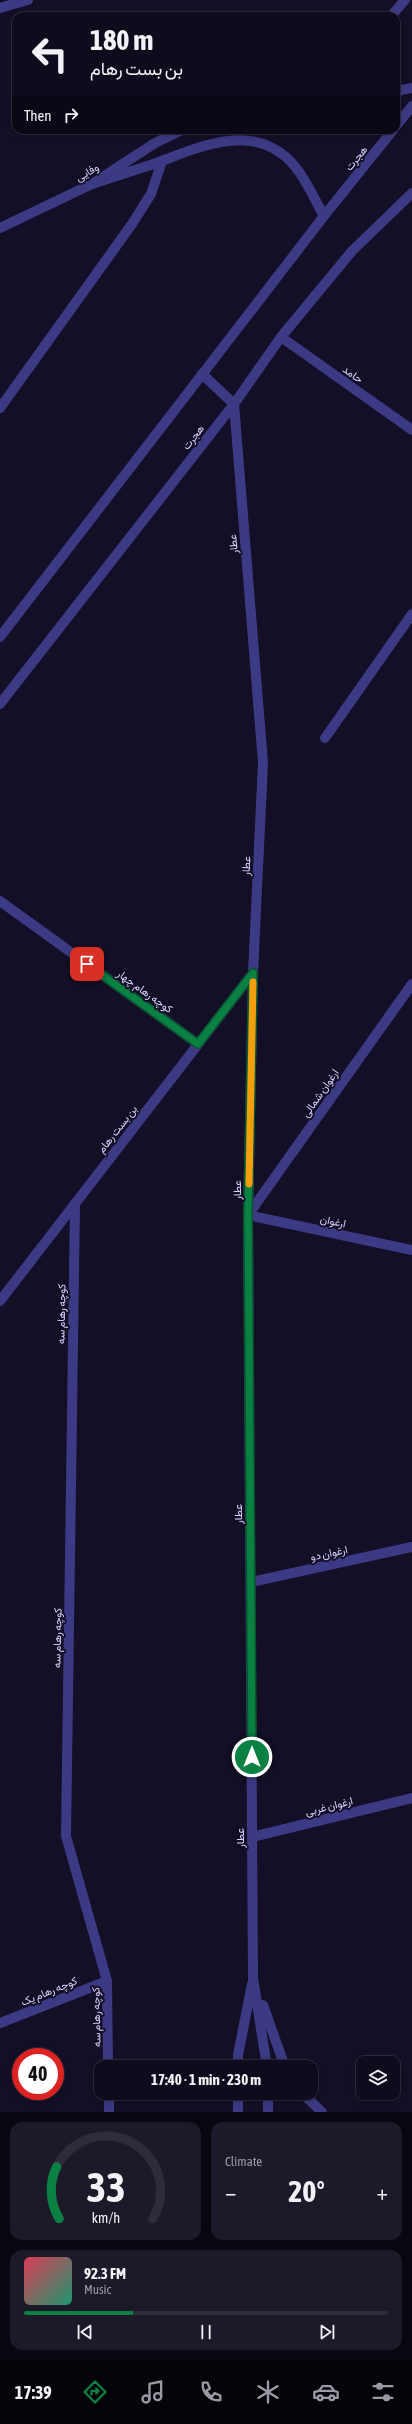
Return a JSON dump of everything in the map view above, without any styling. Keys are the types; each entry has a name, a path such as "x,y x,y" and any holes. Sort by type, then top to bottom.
{"street":[{"path":"0,8 28,0"},
{"path":"394,12 405,0"},
{"path":"400,91 412,88"},
{"path":"400,121 412,106"},
{"name":"وفایی","path":"0,228 92,184 155,143 174,134"},
{"name":"هجرت","path":"0,637 324,216 390,134"},
{"path":"92,184 162,161 195,147 220,141 242,140 276,150 287,158 301,176 324,216"},
{"path":"0,408 132,224 151,194 162,161"},
{"name":"هجرت","path":"0,704 234,404 281,337 352,251 412,193"},
{"name":"حامد","path":"281,337 412,430"},
{"path":"202,374 234,404"},
{"name":"عطار","path":"234,404 262,763 253,973 248,1216 253,1978 266,2060"},
{"path":"325,738 412,614"},
{"name":"کوچه رهام چهار","path":"0,901 198,1044"},
{"name":"بن بست رهام","path":"0,1301 253,973"},
{"name":"ارغوان شمالی","path":"248,1216 412,984"},
{"name":"کوچه رهام سه","path":"75,1203 66,1836 107,1981 108,2060"},
{"name":"ارغوان","path":"248,1216 412,1250"},
{"name":"ارغوان دو","path":"251,1582 412,1546"},
{"name":"ارغوان غربی","path":"252,1837 412,1798"},
{"path":"253,1978 282,2060"},
{"name":"عطار","path":"238,2060 253,1978"},
{"name":"کوچه رهام یک","path":"0,2023 107,1981"},
{"path":"109,2100 109,2112"},
{"path":"238,2100 238,2112"},
{"path":"268,2100 268,2112"},
{"path":"309,2100 322,2112"}],"slow traffic":[{"path":"249,1184 253,982"}],"route":[{"path":"87,964 198,1044 253,973 248,1216 252,1757"}]}
